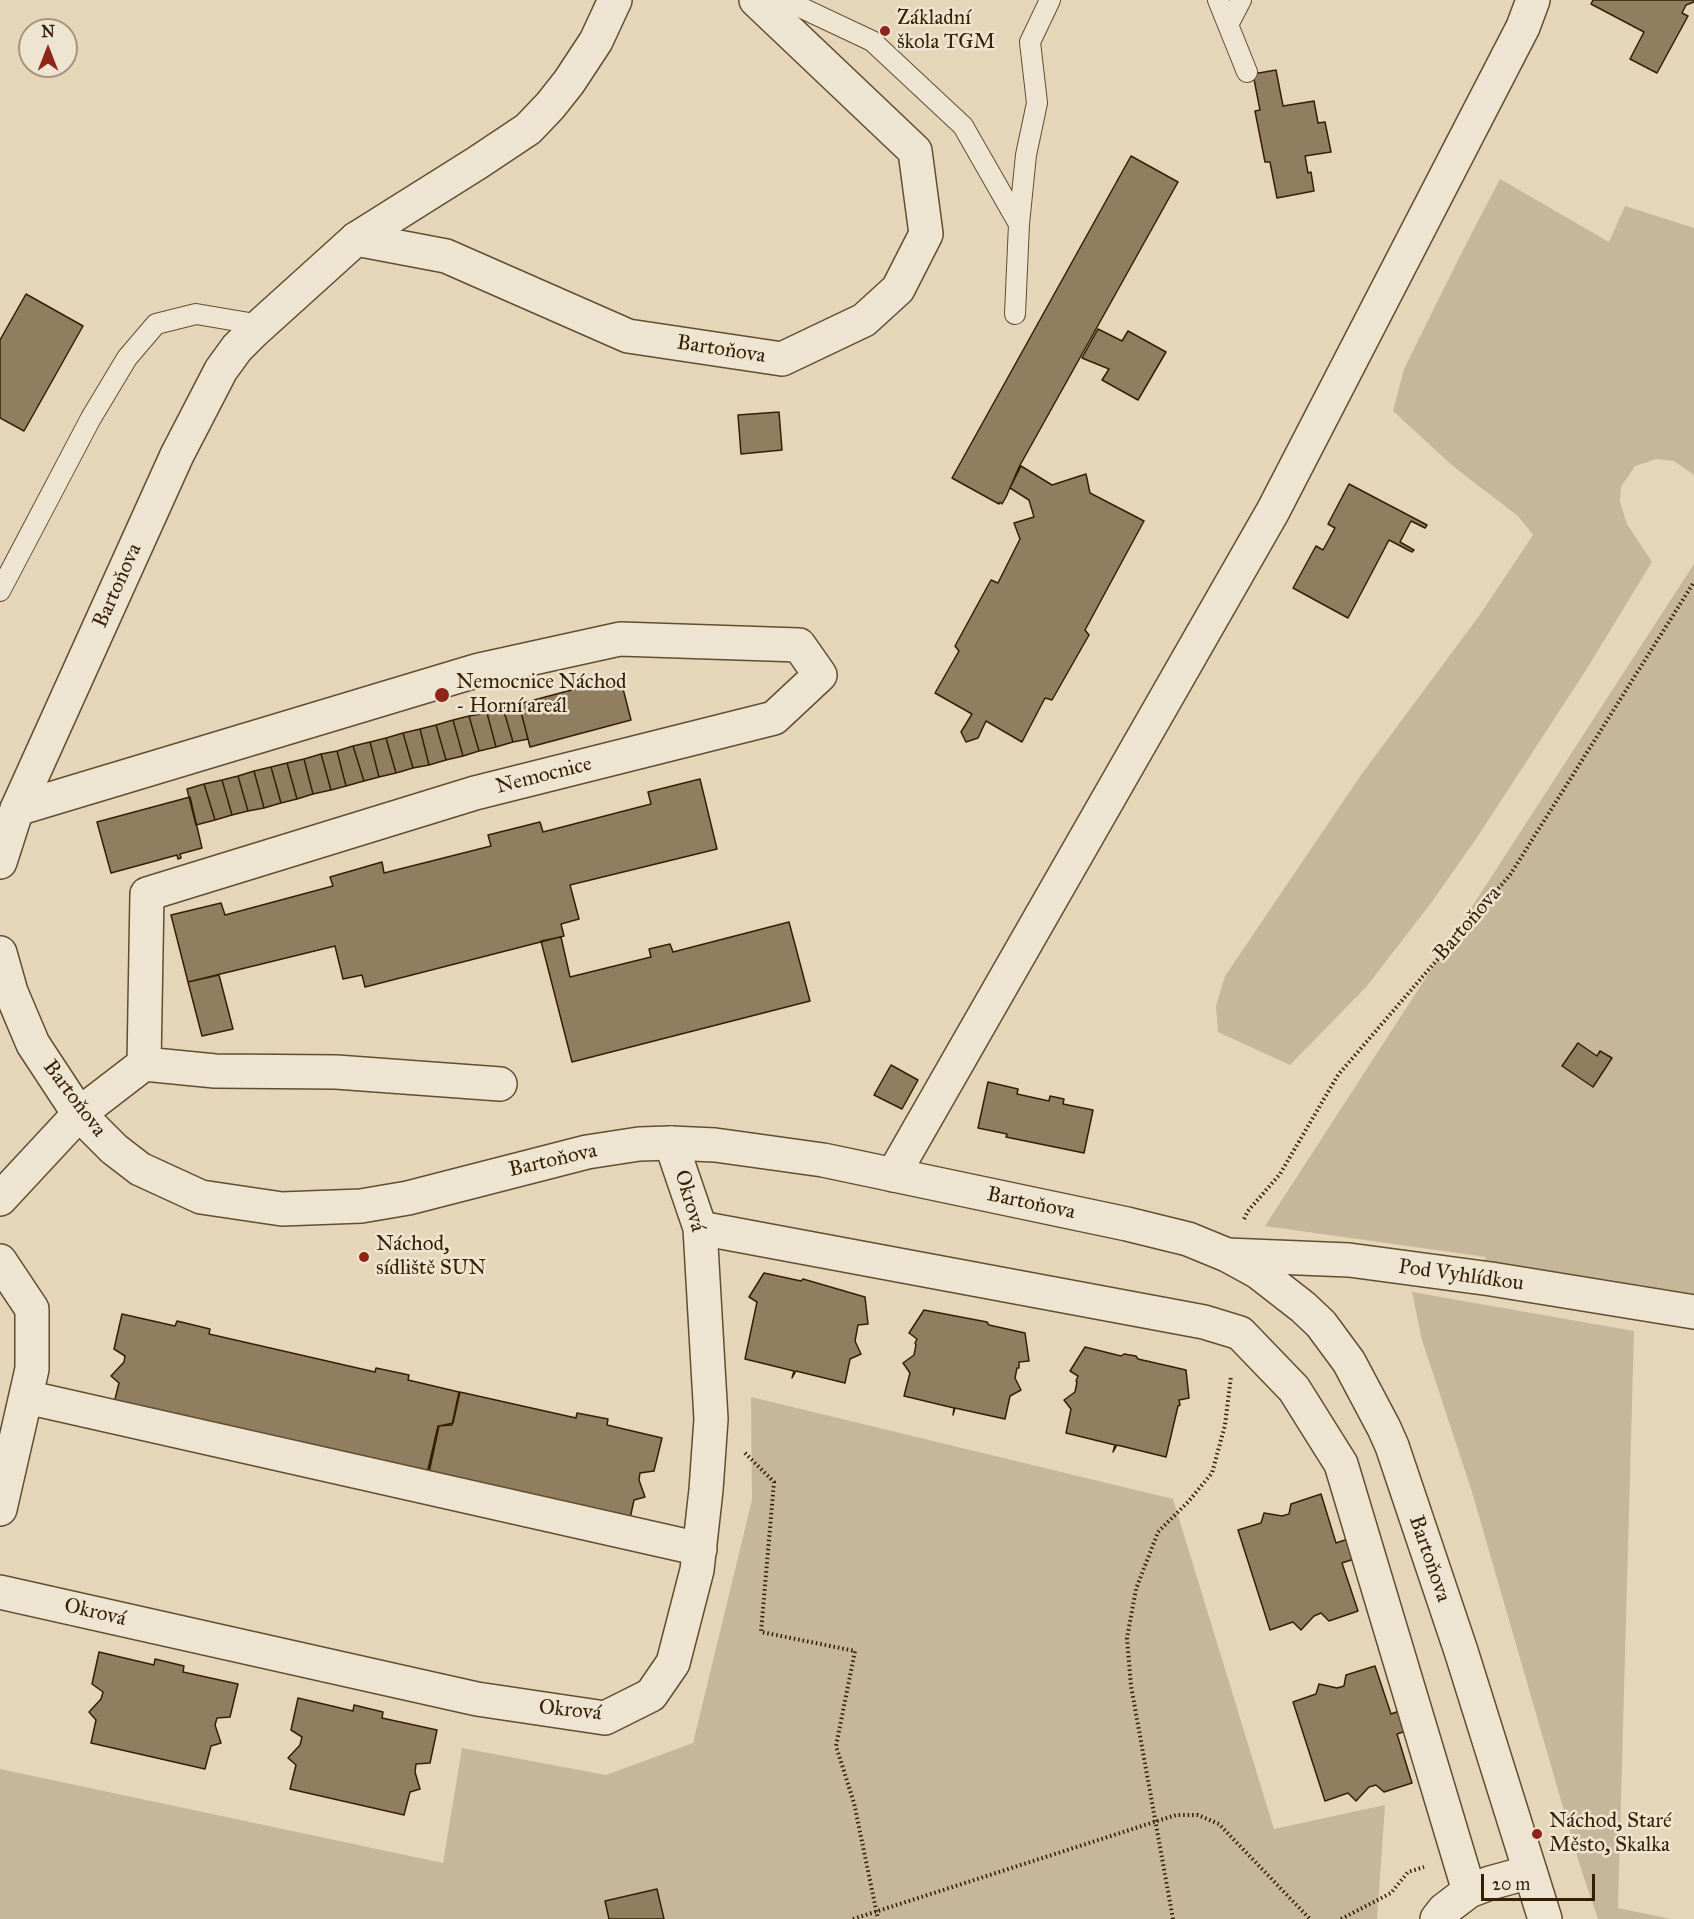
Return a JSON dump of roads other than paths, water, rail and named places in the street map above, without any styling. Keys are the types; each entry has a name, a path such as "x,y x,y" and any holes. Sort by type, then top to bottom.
{"street":[{"name":"Bartoňova","path":"0,862 17,810 177,455 205,399 237,348 356,239 528,129 569,82 596,41 615,0"},
{"path":"894,1175 1273,510 1518,38 1533,0"},
{"name":"Bartoňova","path":"356,239 446,256 628,336 782,359 864,321 897,289 926,234 915,151 770,4"},
{"name":"Nemocnice","path":"17,810 479,669 620,639 799,645 820,675 774,718 474,793 147,894 144,1064"},
{"name":"Bartoňova","path":"0,953 11,992 33,1044 79,1114 114,1149 140,1169 201,1197 282,1209 361,1206 408,1198 587,1152 639,1144 715,1144 894,1175 1178,1236 1227,1255 1258,1272 1321,1324 1349,1362 1392,1446 1461,1651 1545,1919"},
{"path":"0,1199 79,1114 144,1064 215,1071 336,1072 500,1084"},
{"name":"Okrová","path":"0,1592 477,1699 605,1718 651,1695 673,1663 697,1570 711,1419 700,1228 671,1143"},
{"path":"700,1228 1204,1322 1240,1333 1294,1389 1341,1464 1469,1891"},
{"name":"Pod Vyhlídkou","path":"1227,1255 1349,1260 1491,1279 1694,1311"},
{"path":"0,1261 32,1309 32,1369 0,1509"},
{"path":"26,1397 700,1549"},
{"path":"1437,1919 1444,1910 1469,1891 1490,1882 1530,1872"}],"lane":[{"path":"1015,314 1019,224 1026,155 1037,103 1030,42 1050,0"},
{"path":"1218,0 1247,72"},
{"path":"1228,25 1240,0"},
{"name":"Bartoňova","path":"770,4 822,9 872,40 963,126 1019,224"},
{"path":"0,591 97,408 127,358 156,324 196,314 261,325"}],"place":[{"name":"Základní škola TGM","path":"885,31"},
{"name":"Nemocnice Náchod - Horní areál","path":"442,695"},
{"name":"Náchod, sídliště SUN","path":"364,1257"},
{"name":"Náchod, Staré Město, Skalka","path":"1537,1834"}]}
